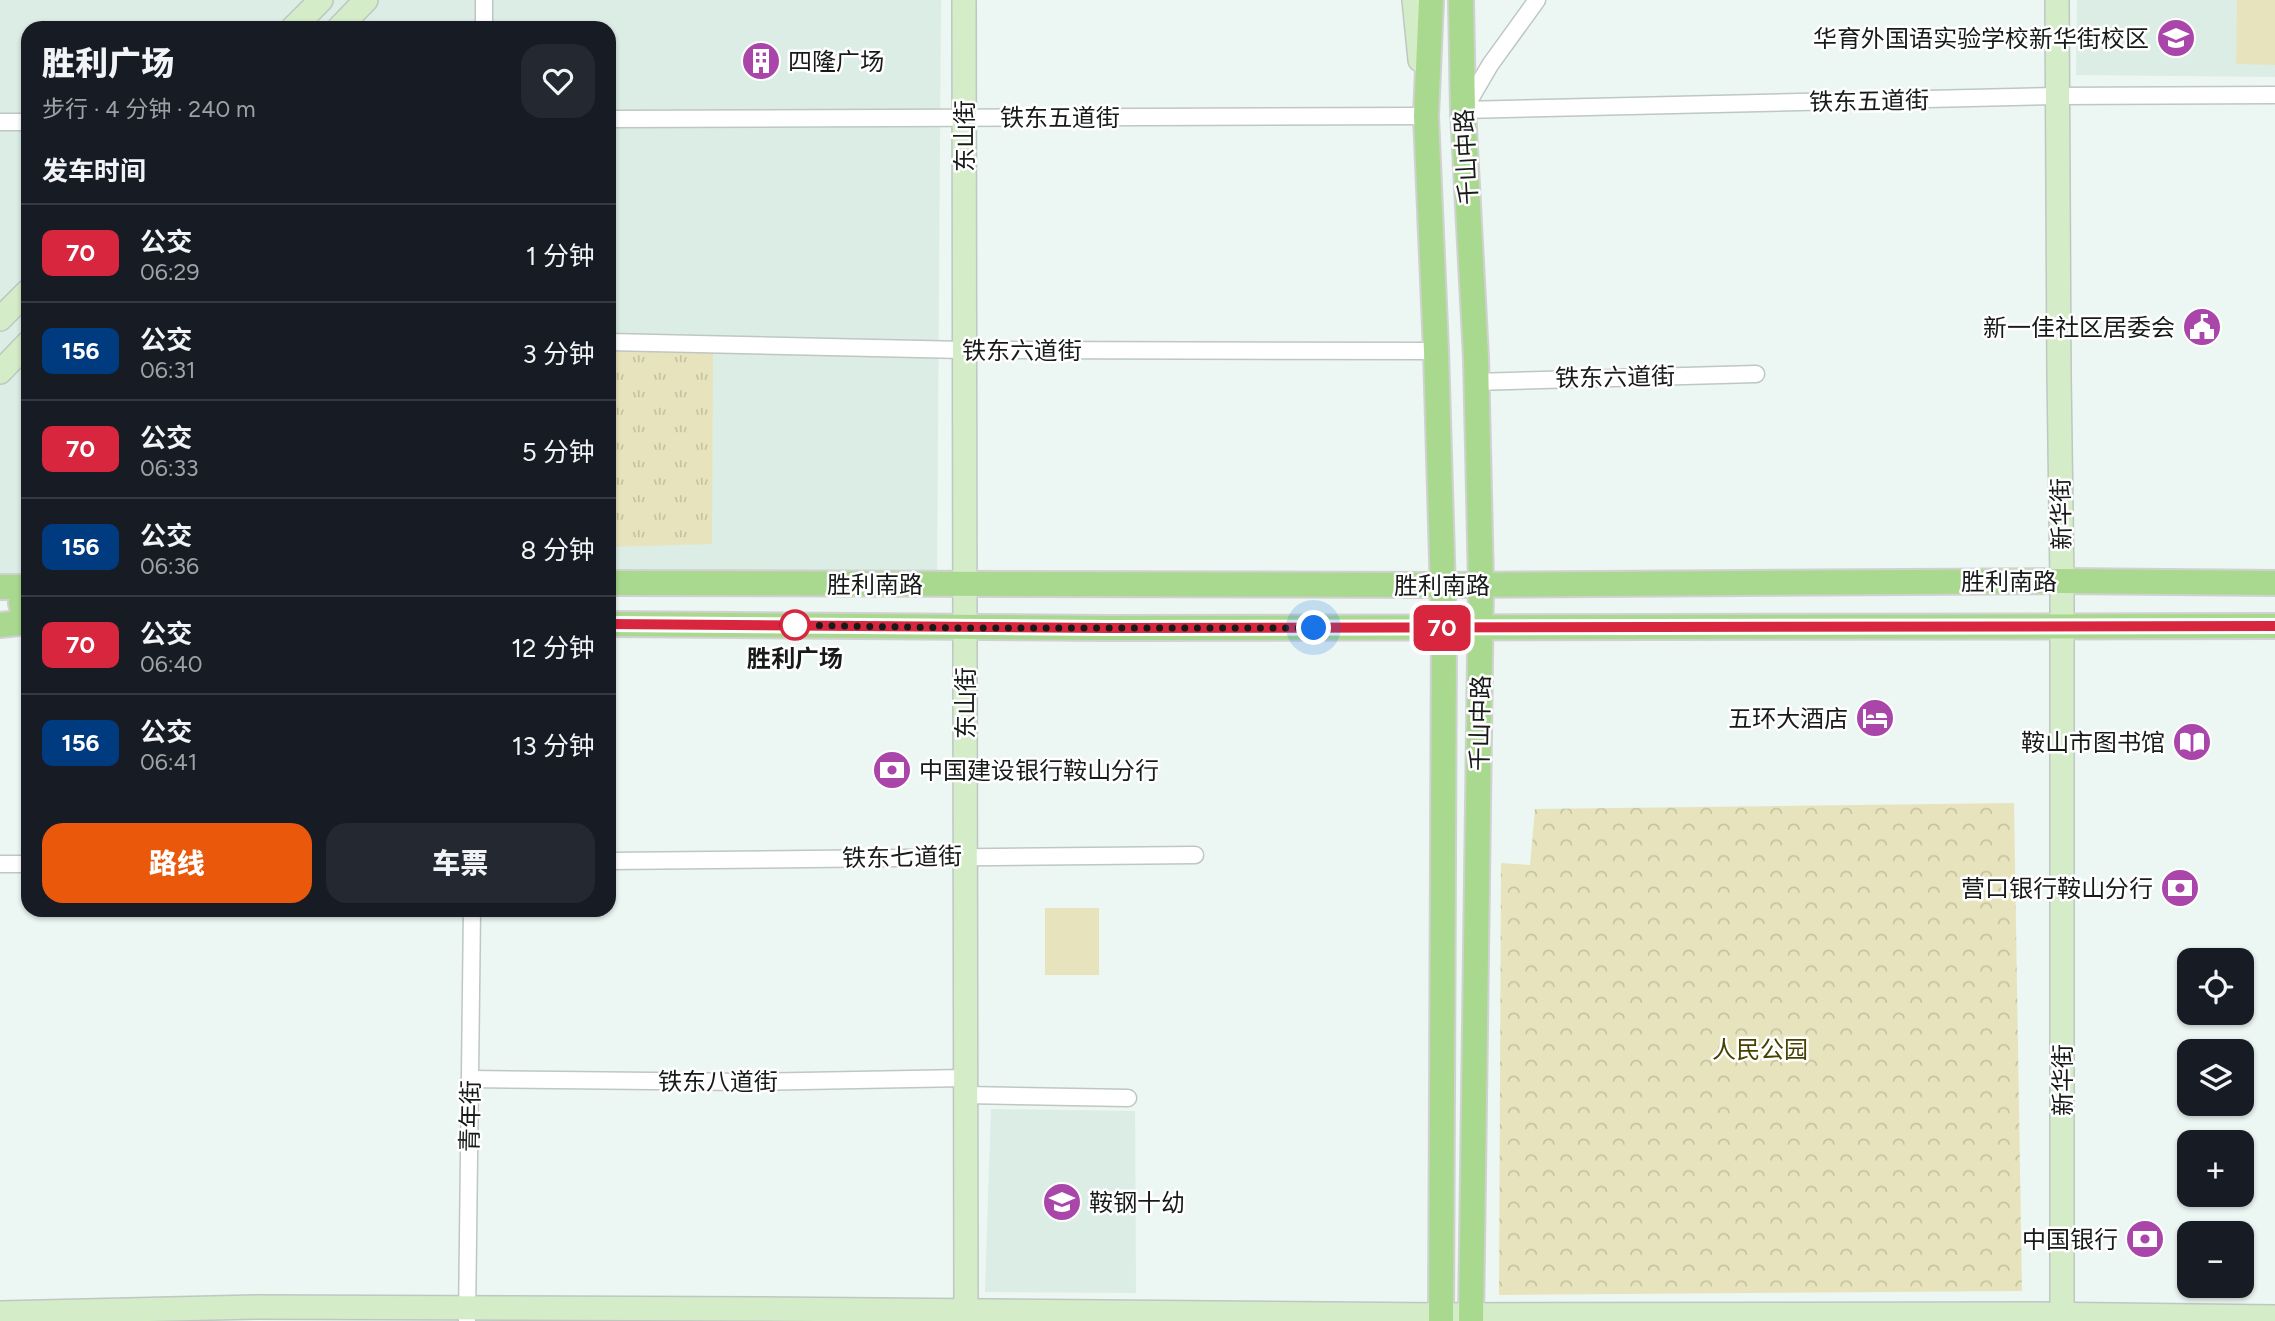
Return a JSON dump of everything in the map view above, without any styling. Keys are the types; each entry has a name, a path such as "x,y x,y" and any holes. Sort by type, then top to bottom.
{"main road":[{"path":"300,21 321,0"},
{"path":"346,21 366,0"},
{"name":"东山街","path":"964,0 966,1316"},
{"path":"1415,0 1426,116"},
{"name":"千山中路","path":"1431,0 1426,116 1444,628 1441,1318"},
{"name":"千山中路","path":"1461,0 1481,584 1471,1318"},
{"path":"1464,110 1467,0"},
{"name":"新华街","path":"2057,0 2062,581 2062,1318"},
{"path":"0,318 21,298"},
{"path":"0,372 21,350"},
{"name":"胜利南路","path":"616,583 2275,583"},
{"path":"0,587 21,587"},
{"path":"0,625 21,623"},
{"name":"胜利南路","path":"616,624 965,628 2275,626"},
{"path":"0,1313 255,1307 468,1315 2275,1317"}],"street":[{"path":"484,0 484,21"},
{"path":"1464,110 1490,65 1537,0"},
{"name":"铁东五道街","path":"1464,110 2056,96 2275,94"},
{"name":"铁东五道街","path":"616,119 1426,116"},
{"path":"0,122 21,122"},
{"name":"铁东六道街","path":"616,342 964,350 1436,351"},
{"name":"铁东六道街","path":"1475,382 1756,374"},
{"name":"铁东七道街","path":"616,861 1195,855"},
{"path":"0,864 21,864"},
{"name":"青年街","path":"468,1315 472,917"},
{"name":"铁东八道街","path":"470,1079 965,1086 1128,1098"}],"shaded area":[{"path":"0,0 941,0 937,575 616,575 616,21 21,21 21,576 0,576"},
{"name":"华育外国语实验学校新华街校区","path":"2077,0 2275,0 2275,77 2076,75"},
{"name":"鞍钢十幼","path":"991,1109 1135,1111 1136,1293 985,1292"}],"green space":[{"path":"2237,0 2275,0 2275,65 2236,64"},
{"path":"616,350 713,352 712,544 616,547"},
{"name":"人民公园","path":"2014,803 2022,1291 1499,1295 1501,863 1530,865 1535,809"},
{"path":"1045,908 1099,908 1099,975 1045,975"}],"bus line":[{"name":"70","path":"616,624 965,628 2275,626"}],"place":[{"name":"华育外国语实验学校新华街校区","path":"2176,38"},
{"name":"四隆广场","path":"761,61"},
{"name":"新一佳社区居委会","path":"2202,327"},
{"name":"胜利广场","path":"795,625"},
{"name":"五环大酒店","path":"1875,718"},
{"name":"鞍山市图书馆","path":"2192,742"},
{"name":"中国建设银行鞍山分行","path":"892,770"},
{"name":"营口银行鞍山分行","path":"2180,888"},
{"name":"鞍钢十幼","path":"1062,1202"},
{"name":"中国银行","path":"2145,1239"}],"route":[{"path":"795,625 782,625 1314,628"}]}
